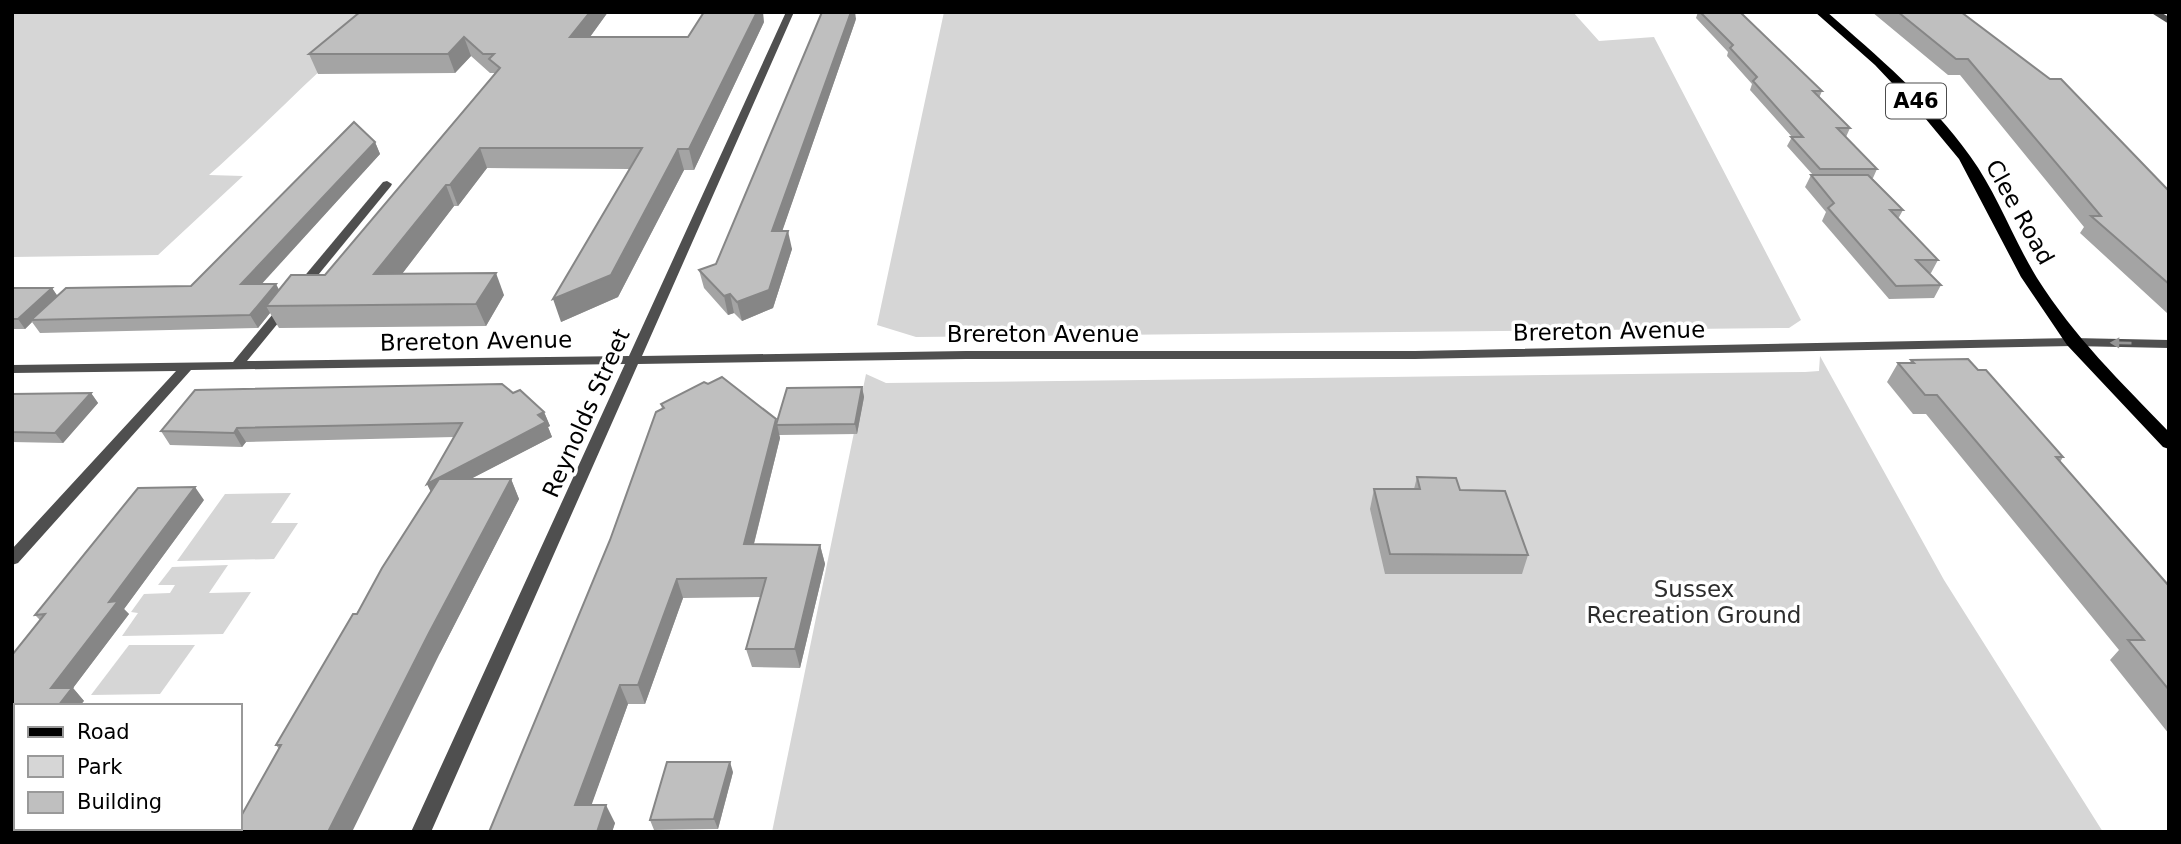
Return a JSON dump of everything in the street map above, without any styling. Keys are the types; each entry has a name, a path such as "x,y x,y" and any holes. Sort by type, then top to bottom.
{"main road":[{"name":"Clee Road","path":"1820,12 1879,63 1929,115 1965,158 2029,277 2073,342 2169,443"}],"street":[{"name":"Reynolds Street","path":"421,832 636,360 790,12"},
{"path":"2154,12 2169,21"},
{"path":"236,366 387,184"},
{"name":"Brereton Avenue","path":"12,369 966,355 1415,355 2073,342 2169,344"},
{"path":"12,559 187,367"}],"green space":[{"path":"12,12 386,12 209,175 243,176 158,255 12,257"},
{"path":"944,12 1573,12 1599,41 1654,37 1801,320 1789,328 916,337 877,325"},
{"name":"Sussex Recreation Ground","path":"1820,356 1944,580 2103,832 772,832 866,374 886,383 1805,372 1819,371"},
{"path":"291,493 271,523 298,523 274,559 177,561 225,494"},
{"path":"228,565 209,593 251,592 223,634 122,636 138,613 131,612 144,594 170,593 175,585 158,585 172,567"},
{"path":"129,645 195,645 160,694 91,695"}],"building":[{"path":"360,12 590,12 570,37 688,37 704,12 757,12 689,149 678,149 611,275 553,299 642,148 480,148 450,185 446,185 374,274 496,273 476,304 266,306 291,275 325,275 500,68 489,59 494,54 483,54 464,37 448,54 309,54"},
{"path":"822,12 851,12 772,231 788,231 769,290 737,302 730,294 724,296 699,270 716,264"},
{"path":"1700,12 1740,12 1822,91 1813,91 1850,128 1837,128 1877,169 1820,169 1791,137 1803,137 1753,81 1757,77 1730,48 1733,45"},
{"path":"1898,12 1961,12 2050,79 2061,79 2169,191 2169,284 2091,216 2101,216 1968,59 1956,59"},
{"path":"354,122 375,142 241,284 276,284 250,315 31,320 66,288 191,286"},
{"path":"1811,175 1868,175 1903,210 1890,210 1938,260 1916,260 1941,285 1896,286 1828,208 1834,203"},
{"path":"12,288 52,288 18,319 12,319"},
{"path":"1968,359 1978,370 1986,370 2063,457 2056,457 2169,586 2169,690 2128,640 2144,640 1937,395 1925,395 1898,363 1914,363 1911,360"},
{"path":"722,377 776,419 744,544 820,545 795,649 746,649 766,578 677,579 638,685 620,685 575,805 606,805 597,832 489,832 610,540 656,412 664,408 661,404 704,382 708,384"},
{"path":"502,384 513,393 520,390 544,412 538,415 546,422 427,484 462,423 237,428 234,433 161,431 195,390"},
{"path":"862,387 855,424 776,425 787,388"},
{"path":"91,393 55,433 12,432 12,394"},
{"path":"1417,477 1456,478 1460,490 1505,491 1528,555 1390,554 1374,489 1420,489"},
{"path":"439,479 511,479 328,832 212,832 242,830 242,814 281,745 276,745 353,614 357,614 382,568"},
{"path":"195,487 109,602 118,601 51,688 72,688 60,704 14,704 12,767 12,655 45,614 35,615 138,488"},
{"path":"667,762 730,762 714,819 650,820"}]}
